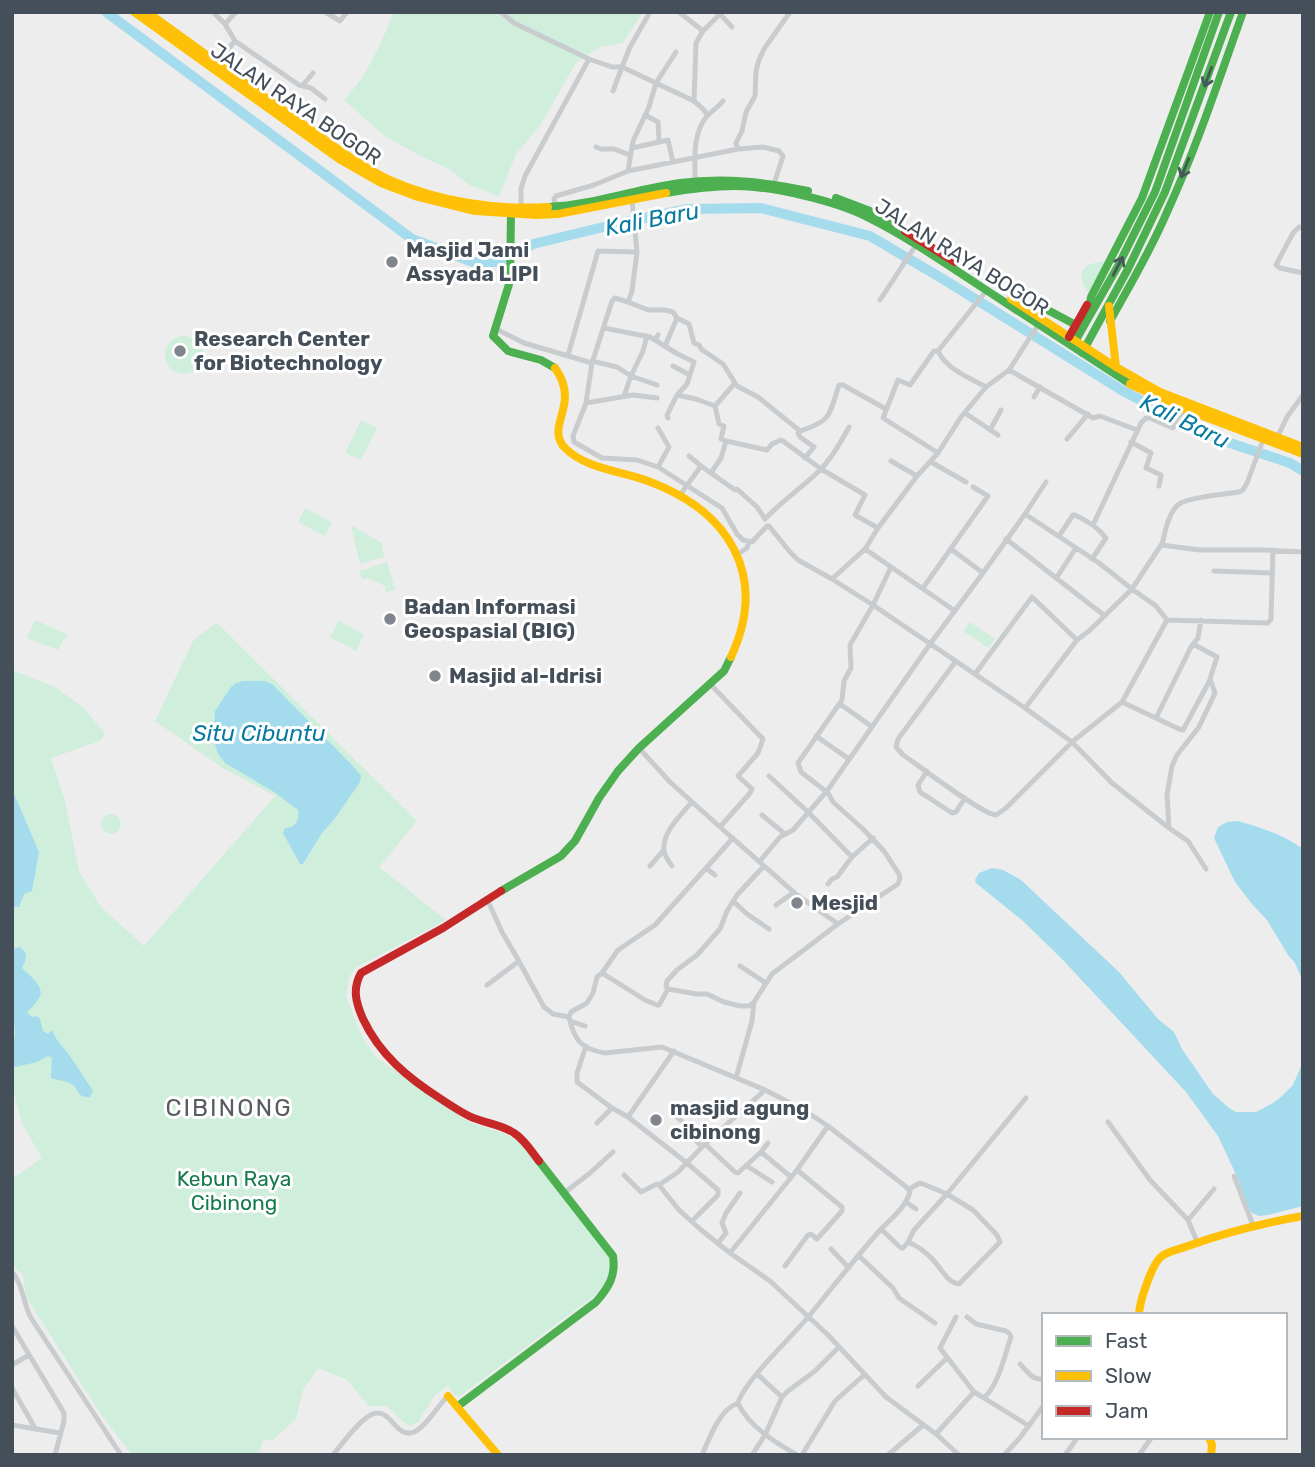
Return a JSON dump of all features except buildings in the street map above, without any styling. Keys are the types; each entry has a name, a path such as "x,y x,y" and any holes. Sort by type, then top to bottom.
{"main road":[{"name":"JALAN RAYA BOGOR","path":"134,12 365,165 393,180 465,203 521,207 632,201 695,181 738,179 816,199 868,217 984,294 1034,313 1137,388 1182,413 1262,443 1276,440 1303,447"},
{"name":"JALAN RAYA BOGOR","path":"147,12 351,166 383,184 419,198 464,210 538,215 558,214 695,188 774,184 818,193 870,211 919,239 1020,309 1036,328 1072,341"},
{"path":"1072,341 1076,325 1142,198 1210,12"},
{"path":"1072,341 1087,322 1155,192 1219,12"},
{"path":"1110,321 1165,192 1231,12"},
{"path":"1084,350 1173,199 1243,12"},
{"path":"458,1406 596,1302 611,1284 615,1267 613,1256 516,1132 467,1115 396,1067 368,1032 354,988 361,973 443,928 561,856 575,841 609,782 639,748 724,671 732,658 747,604 746,583 738,554 712,518 680,495 642,478 601,468 572,453 560,443 558,428 565,400 557,371 551,364 506,350 494,336 510,281 511,214"},
{"path":"1087,322 1091,297"},
{"path":"1109,306 1116,367"},
{"path":"1034,313 1042,307 1076,325"},
{"name":"JALAN RAYA BOGOR","path":"1084,350 1160,392 1276,440 1303,454"},
{"path":"1139,1313 1149,1277 1165,1254 1220,1234 1303,1216"},
{"path":"448,1395 498,1455"}],"street":[{"path":"213,12 225,24 235,41 299,85 313,89 325,99"},
{"path":"225,24 236,12"},
{"path":"325,12 340,21 347,12"},
{"path":"501,12 514,23 589,59 612,67 622,67 694,101 708,115"},
{"path":"613,91 630,47 650,12"},
{"path":"679,12 703,31"},
{"path":"738,149 736,143 742,131 744,117 755,96 759,60 789,12"},
{"path":"694,101 696,43 703,31 721,13 732,27"},
{"path":"217,63 235,41"},
{"path":"628,171 631,152 656,83 676,52"},
{"path":"521,207 521,188 528,169 589,59"},
{"path":"303,85 313,73"},
{"path":"695,181 694,149 697,138 708,115 723,102"},
{"path":"645,115 658,122 659,142"},
{"path":"596,147 631,152 668,141 673,162"},
{"path":"556,207 555,197 628,171 738,149 763,147 779,151 783,156 774,184"},
{"path":"628,302 637,252 632,201"},
{"path":"1303,228 1299,227 1293,233 1276,265 1303,272"},
{"path":"880,300 915,248"},
{"path":"568,355 598,251 637,252"},
{"path":"938,453 883,418 898,380 911,384 934,351 938,351 984,294"},
{"path":"749,542 737,534 722,508 658,467 637,460 602,458 574,442 586,403 592,362 613,299 648,310 673,312 677,318 689,324 694,343 723,364 735,383 758,397 800,431"},
{"path":"665,346 677,318"},
{"path":"604,328 656,337 665,346 694,362 685,386 667,413 668,418"},
{"path":"832,579 865,549 965,413 986,387 1009,370 1036,328"},
{"path":"496,329 524,343 617,367 631,376 657,385"},
{"path":"624,396 647,337"},
{"path":"938,351 957,371 986,387"},
{"path":"673,366 690,375"},
{"path":"1009,370 1093,418 1101,416 1138,430"},
{"path":"715,406 735,383"},
{"path":"800,431 823,422 840,384 886,410"},
{"path":"1034,397 1040,387"},
{"path":"586,403 633,395 657,398"},
{"path":"677,395 715,406"},
{"path":"1276,440 1287,417 1303,395"},
{"path":"715,406 719,424 724,426 721,439 767,450 781,440 821,469 865,495 855,515 878,528"},
{"path":"990,430 1001,410"},
{"path":"965,413 998,435"},
{"path":"1093,525 1140,423 1148,417 1172,428 1182,413"},
{"path":"1067,439 1088,414"},
{"path":"738,554 752,542 778,505 821,469 849,427"},
{"path":"658,428 669,447 658,467"},
{"path":"800,431 799,436 814,447 805,458"},
{"path":"711,473 721,458 726,441"},
{"path":"1131,442 1151,453 1146,468 1161,475 1159,486"},
{"path":"1025,708 1077,640 1132,589 1154,552 1162,545 1165,529 1177,505 1191,499 1241,491 1247,483 1262,443"},
{"path":"690,456 737,489 757,507 798,560 873,605 1072,742 1112,783 1188,841 1206,869"},
{"path":"891,461 917,476"},
{"path":"931,462 966,482"},
{"path":"680,495 701,466"},
{"path":"602,973 645,1000 659,1005 668,989 667,981 720,929 733,901 778,839 793,831 827,792 871,726 984,573 1046,482"},
{"path":"923,588 988,496 973,487"},
{"path":"1025,513 1156,606 1167,620"},
{"path":"1059,536 1073,515 1093,525 1107,538 1092,559"},
{"path":"1006,539 1105,615"},
{"path":"1162,545 1200,550 1303,552"},
{"path":"1057,577 1076,548"},
{"path":"865,549 955,611"},
{"path":"951,549 984,573"},
{"path":"1167,620 1268,623 1271,619 1273,550"},
{"path":"668,989 707,994 724,1002 749,1006 772,974 838,924 898,884 900,878 897,870 873,838 798,767 799,760 842,700 844,681 851,668 850,645 891,567"},
{"path":"1214,571 1272,573"},
{"path":"975,674 1031,597 1077,640"},
{"path":"956,661 896,747 965,798 990,814 998,814 1072,742 1122,702 1167,620"},
{"path":"1156,718 1174,678 1199,634 1201,620"},
{"path":"1122,702 1183,730 1210,680 1217,657 1193,645"},
{"path":"1169,828 1167,795 1172,766 1177,755 1199,727 1209,707 1215,693 1210,680"},
{"path":"710,685 763,739 758,752 738,776 752,789 720,827"},
{"path":"840,704 871,726"},
{"path":"816,736 849,759"},
{"path":"639,748 656,768 720,827 794,892 838,924"},
{"path":"927,771 918,785 920,792 952,813 956,812 965,798"},
{"path":"769,776 810,813 852,857"},
{"path":"650,866 663,851 672,825 692,802"},
{"path":"762,815 785,834"},
{"path":"733,838 655,925 621,947 597,977 587,1003 571,1012 569,1019 574,1036 586,1046 605,1053 659,1047 765,1090 828,1126 909,1189 910,1195 906,1202 757,1374 738,1403 765,1435 799,1455 831,1406 864,1375"},
{"path":"828,884 873,838"},
{"path":"663,851 672,866"},
{"path":"707,869 715,875"},
{"path":"776,905 794,892"},
{"path":"487,899 502,932 544,1007 553,1014 585,1026"},
{"path":"733,901 769,929"},
{"path":"487,985 519,961"},
{"path":"740,967 766,983"},
{"path":"736,1078 753,1017 754,1002"},
{"path":"586,1046 577,1073 577,1082 628,1117 719,1192 709,1206 692,1221"},
{"path":"628,1117 674,1051"},
{"path":"624,1175 641,1192 659,1185 678,1172 765,1090"},
{"path":"881,1230 903,1248 914,1230 1026,1098"},
{"path":"597,1123 612,1108"},
{"path":"677,1118 685,1123 687,1132 736,1173 747,1166 768,1143"},
{"path":"1108,1122 1150,1180 1188,1220 1198,1244"},
{"path":"730,1253 797,1170 828,1126"},
{"path":"564,1193 613,1152"},
{"path":"761,1152 791,1177"},
{"path":"747,1166 772,1182"},
{"path":"785,1266 809,1234 819,1238 842,1211 842,1207 797,1170"},
{"path":"1234,1176 1253,1225"},
{"path":"908,1242 933,1260 952,1283 959,1284 999,1244 999,1238 973,1210 947,1194 920,1183 909,1189"},
{"path":"659,1185 692,1221 730,1253 770,1281 839,1347 888,1400 936,1434 959,1455"},
{"path":"1188,1220 1214,1189"},
{"path":"718,1243 726,1233 723,1219 740,1193"},
{"path":"906,1202 916,1209"},
{"path":"831,1249 849,1268"},
{"path":"859,1256 893,1288 898,1298 935,1323"},
{"path":"12,1272 19,1280 23,1301 31,1318 121,1455"},
{"path":"956,1317 940,1346 942,1352 974,1392 1029,1426"},
{"path":"967,1317 976,1324 1009,1332 1011,1337 994,1384 984,1398"},
{"path":"12,1326 64,1413 55,1455"},
{"path":"752,1455 765,1435 782,1397 816,1371 839,1347"},
{"path":"12,1365 29,1355"},
{"path":"918,1386 947,1358"},
{"path":"1020,1364 1034,1378 1042,1379"},
{"path":"757,1374 782,1397"},
{"path":"13,1391 35,1428"},
{"path":"936,1434 974,1392"},
{"path":"333,1455 372,1414 383,1414 401,1431 413,1433 448,1395"},
{"path":"702,1455 719,1420 738,1403"},
{"path":"1004,1455 1042,1408"},
{"path":"12,1425 60,1433"},
{"path":"888,1455 923,1425"},
{"path":"1065,1455 1077,1439"},
{"path":"1139,1455 1151,1439"}],"green space":[{"path":"394,12 643,12 623,43 599,47 576,63 539,127 516,154 499,197 468,184 451,170 386,137 344,100 367,69"},
{"path":"1107,262 1091,295 1084,285 1081,273 1088,265"},
{"path":"184,336 198,341 203,355 198,369 184,374 170,369 165,355 170,341"},
{"path":"361,420 377,428 361,460 345,453"},
{"path":"305,508 332,522 325,536 298,522"},
{"path":"351,525 382,543 384,557 360,564"},
{"path":"387,562 395,590 386,592 385,586 367,578 362,580 360,571"},
{"path":"35,620 67,634 58,650 27,638"},
{"path":"339,621 364,634 356,651 330,637"},
{"path":"970,622 995,639 988,648 963,631"},
{"name":"Kebun Raya Cibinong","path":"217,623 417,821 379,867 446,920 355,968 349,978 346,996 362,1037 376,1057 455,1113 471,1123 508,1135 520,1142 609,1256 610,1268 606,1282 594,1296 460,1396 454,1395 448,1386 435,1395 419,1421 411,1426 387,1406 369,1406 347,1380 318,1368 303,1390 296,1419 273,1440 263,1440 258,1455 132,1455 102,1416 26,1297 23,1275 12,1265 12,1179 42,1158 22,1124 12,1084 12,670 55,687 84,708 105,734 100,741 51,758 65,801 79,871 101,907 144,946 275,796 221,767 155,721 194,639"},
{"path":"111,814 118,817 121,824 118,831 111,834 104,831 101,824 104,817"}],"water":[{"name":"Situ Cibuntu","path":"243,681 265,681 272,684 361,776 360,782 303,864 300,864 283,833 285,828 296,823 298,810 274,792 225,763 218,754 214,730 215,711 231,687"},
{"path":"12,789 39,852 32,891 24,894 19,907 12,907"},
{"path":"1238,821 1272,832 1303,849 1303,982 1295,963 1267,920 1235,882 1214,838 1218,827 1227,822"},
{"path":"992,868 1003,870 1021,880 1119,972 1158,1019 1174,1032 1182,1049 1213,1094 1229,1108 1236,1112 1256,1112 1273,1103 1293,1085 1303,1062 1303,1206 1268,1215 1259,1216 1252,1213 1245,1203 1239,1181 1218,1136 1186,1092 1062,959 1023,921 976,883 979,873"},
{"path":"20,947 26,957 22,968 36,981 41,994 27,1013 40,1019 43,1031 48,1034 52,1030 93,1091 90,1097 82,1096 70,1083 51,1078 52,1058 48,1056 37,1062 15,1067 12,1065 15,1034 12,953 15,948"}],"waterway":[{"name":"Kali Baru","path":"106,12 412,239 473,262 498,262 533,244 688,209 761,208 870,236 1123,391 1218,439 1290,463 1303,471"}],"traffic: fast":[{"path":"1087,320 1091,297 1142,198 1210,12"},
{"path":"1073,345 1118,266 1155,192 1219,12"},
{"path":"1082,353 1128,269 1165,192 1231,12"},
{"path":"1110,321 1147,254 1178,187 1243,12"},
{"path":"548,207 696,181 744,181 808,191"},
{"path":"666,193 709,187 750,187 804,196 856,212 927,252 1130,384"},
{"path":"836,198 892,223"},
{"path":"511,214 510,281 493,336 508,351 541,360 555,368"},
{"path":"1034,313 1042,307 1076,325"},
{"path":"501,891 561,856 575,841 618,771 639,748 724,671 731,657"},
{"path":"458,1406 596,1302 608,1286 612,1275 613,1256 539,1161"}],"traffic: slow":[{"path":"134,12 339,159 381,183 415,196 475,211 537,215 558,214 666,193"},
{"path":"147,12 335,147 392,181 429,194 468,203 548,207"},
{"path":"1011,299 1160,392 1303,447"},
{"path":"1109,306 1116,367"},
{"path":"555,368 565,393 558,430 565,448 583,461 648,481 676,494 720,528 734,550 743,573 745,599 742,627 731,657"},
{"path":"1130,384 1184,409 1303,454"},
{"path":"1139,1313 1150,1275 1158,1260 1165,1254 1231,1232 1303,1216"},
{"path":"448,1396 498,1455"},
{"path":"1210,1439 1211,1455"}],"traffic: jam":[{"path":"905,231 955,262"},
{"path":"1069,337 1087,305"},
{"path":"501,891 443,928 361,973 356,996 370,1032 386,1055 406,1074 465,1114 514,1133 539,1161"}],"place":[{"name":"Masjid Jami Assyada LIPI","path":"392,262"},
{"name":"Research Center for Biotechnology","path":"180,351"},
{"name":"Badan Informasi Geospasial (BIG)","path":"390,619"},
{"name":"Masjid al-Idrisi","path":"435,676"},
{"name":"Mesjid","path":"797,903"},
{"name":"masjid agung cibinong","path":"656,1120"}],"district":[{"name":"CIBINONG","path":"229,1108"}]}
